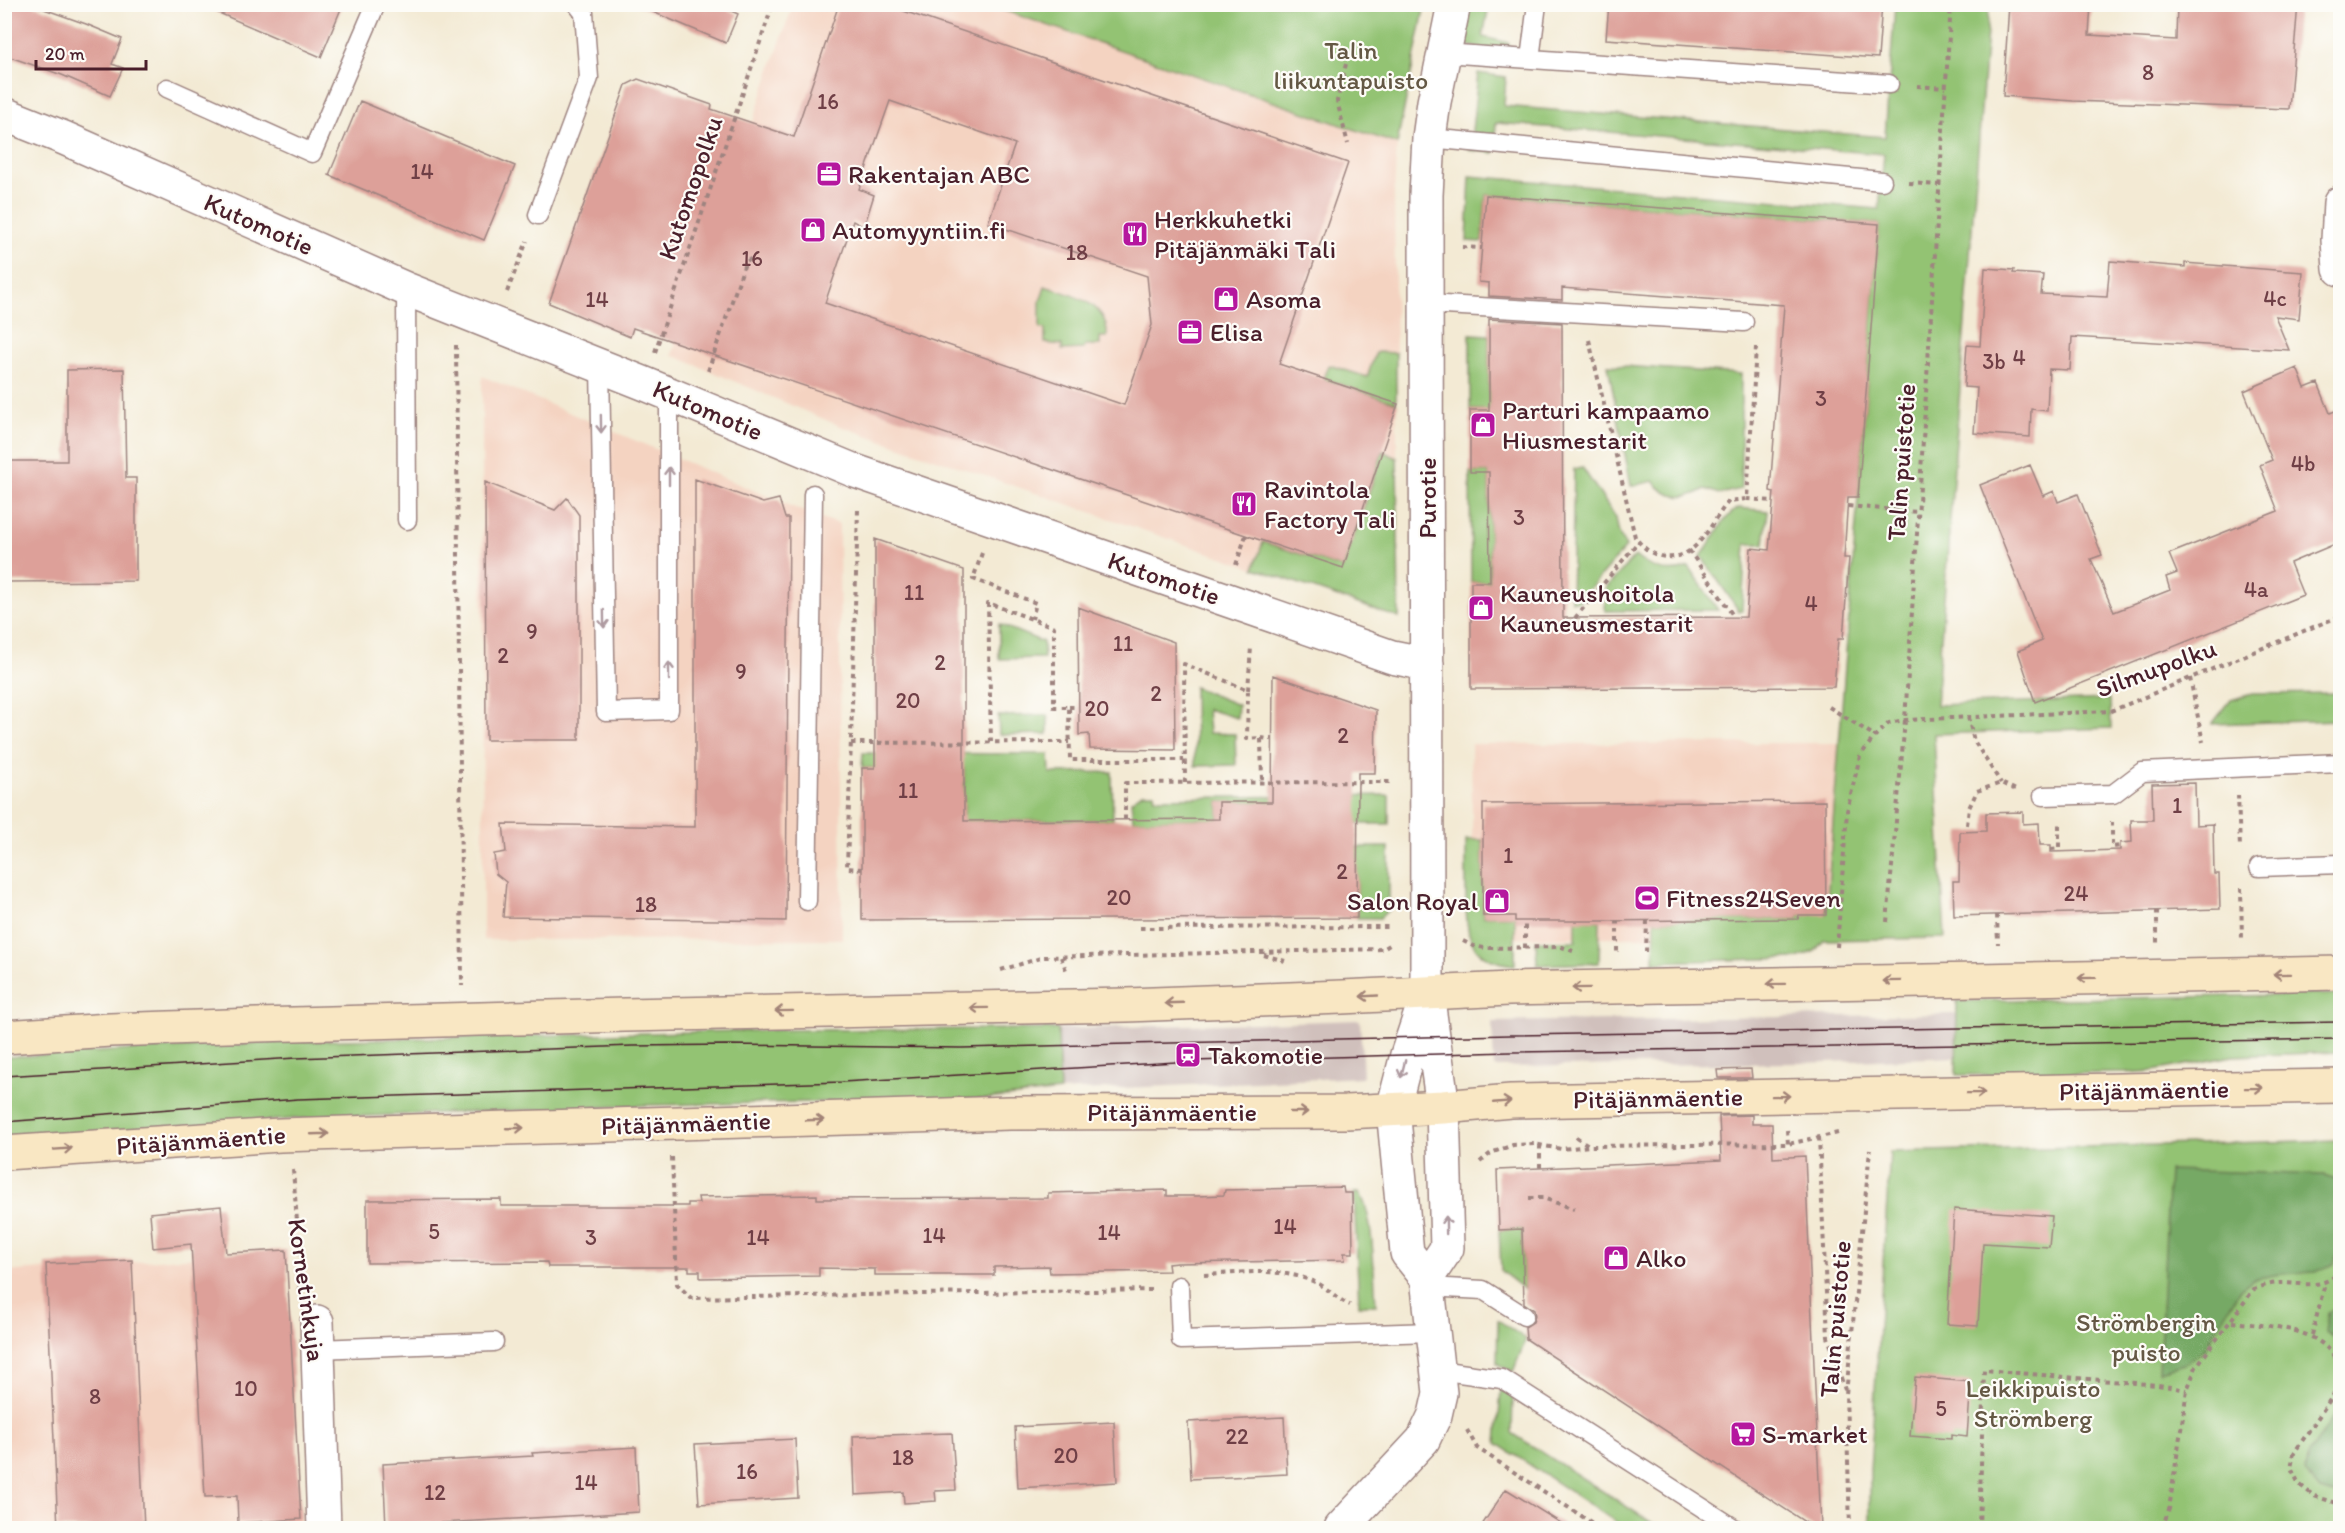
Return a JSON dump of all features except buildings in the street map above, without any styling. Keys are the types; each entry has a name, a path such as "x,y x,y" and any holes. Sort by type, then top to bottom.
{"main road":[{"path":"4,1036 257,1025 1127,1005 1509,989 2340,973"},
{"name":"Pitäjänmäentie","path":"4,1153 280,1135 1010,1113 1346,1112 1511,1101 2340,1086"}],"street":[{"name":"Purotie","path":"1427,993 1426,195 1429,138 1454,4"},
{"name":"Kutomotie","path":"4,114 64,138 406,289 656,388 855,471 1392,657 1427,664"},
{"path":"2340,203 2338,240 2340,269"},
{"path":"1427,993 1443,1107 1447,1248 1428,1282"},
{"path":"1341,1528 1423,1440 1435,1415 1440,1393 1428,1282 1407,1253 1393,1109 1427,993"},
{"name":"Kornetinkuja","path":"318,1336 324,1528"}],"lane":[{"path":"167,88 312,153 376,4"},
{"path":"538,215 589,78 584,13 577,4"},
{"path":"1530,59 1537,4"},
{"path":"1444,53 1889,84"},
{"path":"1429,138 1882,181"},
{"path":"406,289 407,520"},
{"path":"1426,304 1744,322"},
{"path":"600,366 606,712 669,710 656,388"},
{"path":"807,901 813,494"},
{"path":"2043,796 2112,794 2142,772 2340,764"},
{"path":"2259,867 2340,864"},
{"path":"1428,1282 1483,1290 1524,1316"},
{"path":"1179,1288 1181,1340 1432,1332"},
{"path":"318,1336 494,1342"},
{"path":"1438,1370 1502,1379 1734,1528"}],"path":[{"name":"Kutomopolku","path":"656,388 658,342 773,4"},
{"name":"Talin puistotie","path":"1887,922 1905,720 1951,4"},
{"path":"1346,63 1337,101 1348,144"},
{"path":"505,296 525,246"},
{"path":"1455,246 1482,248"},
{"path":"707,375 745,263 752,258"},
{"path":"1583,313 1631,525 1638,542 1646,550 1669,557 1681,555 1702,539 1729,501 1747,499 1773,501"},
{"path":"462,988 456,341 467,314"},
{"path":"1744,322 1758,324 1747,499"},
{"path":"1848,506 1918,512"},
{"path":"858,510 847,868 862,869"},
{"path":"1235,568 1246,535"},
{"path":"1575,618 1638,542"},
{"path":"1689,550 1734,617"},
{"path":"982,553 973,579 1036,603 1032,619"},
{"path":"991,742 988,603 1054,627 1053,707 1079,707"},
{"name":"Silmupolku","path":"1905,720 2111,711 2340,616"},
{"path":"1251,647 1247,739 1272,739"},
{"path":"1185,783 1184,664 1248,690"},
{"path":"2190,678 2208,769"},
{"path":"1069,707 1070,760 1184,760"},
{"path":"1829,707 1875,736"},
{"path":"1968,717 1974,741 2001,783 2022,793 2043,796"},
{"path":"1836,951 1847,811 1860,756 1875,736 1889,723 1905,720"},
{"path":"1261,738 1262,782"},
{"path":"851,743 1069,742"},
{"path":"2237,768 2240,851"},
{"path":"1125,820 1125,783 1394,782"},
{"path":"1967,825 1969,808 1977,791 2001,783"},
{"path":"2241,887 2242,944"},
{"path":"2157,911 2157,945"},
{"path":"1997,915 1998,948"},
{"path":"1617,920 1617,953"},
{"path":"1646,953 1647,920"},
{"path":"1525,921 1525,948"},
{"path":"1140,928 1393,927"},
{"path":"1061,957 1068,977"},
{"path":"1590,1146 1788,1144 1819,1137 1828,1337 1846,1394"},
{"path":"1540,1145 1540,1168"},
{"path":"672,1147 677,1284 691,1298 1179,1288 1196,1275 1276,1271 1302,1277 1322,1286 1339,1300 1357,1308"},
{"name":"Talin puistotie","path":"1850,1528 1846,1394 1870,1150"},
{"name":"Kornetinkuja","path":"292,1160 301,1283 318,1336"},
{"path":"1529,1198 1543,1198 1574,1209"},
{"path":"2162,1528 2169,1509 2187,1390 2196,1367 2232,1322 2254,1289 2269,1284 2311,1286 2325,1283 2340,1271"},
{"path":"2312,1335 2325,1283"},
{"path":"2232,1322 2312,1335 2325,1344 2336,1357 2340,1368"},
{"path":"1979,1528 1984,1370 2187,1390"},
{"path":"2340,1385 2294,1453 2291,1468 2299,1484 2314,1496 2340,1504"},
{"path":"1477,1448 1600,1528"}],"shaded area":[{"path":"793,5 988,5 1397,144 1394,192 1399,618 840,426 672,355"},
{"path":"482,376 807,513 839,524 842,939 483,940"},
{"path":"1839,743 1825,936 1474,938 1471,744"},
{"path":"1957,1014 1955,1057 1801,1063 1494,1067 1492,1022"},
{"path":"1360,1020 1363,1077 1060,1091 1058,1029"},
{"path":"286,1250 301,1528 5,1528 5,1272"}],"green space":[{"name":"Talin liikuntapuisto","path":"1425,4 1397,144 988,5"},
{"path":"1469,4 1489,5 1483,37 1509,43 1507,53 1460,44"},
{"path":"1895,5 1989,5 1936,705 2110,699 2111,728 1934,734 1945,938 1824,940 1815,951 1797,958 1654,962 1655,920 1798,919 1799,915 1826,914 1879,224 1486,195 1482,242 1467,241 1470,176 1879,209 1884,154 1496,123 1494,153 1470,150 1478,73 1506,77 1504,106 1885,137"},
{"path":"1045,286 1077,297 1095,308 1106,325 1107,337 1100,337 1100,345 1085,345 1084,349 1062,350 1062,345 1045,343 1045,329 1040,328 1040,301"},
{"path":"1470,334 1489,335 1489,410 1470,410"},
{"path":"1376,352 1396,353 1396,403 1324,379 1329,365 1367,377"},
{"path":"1608,365 1741,374 1741,489 1720,494 1705,489 1692,495 1678,496 1665,492 1654,481 1631,486"},
{"path":"1383,451 1397,458 1399,618 1254,568 1263,542 1343,568"},
{"path":"1582,467 1616,518 1619,534 1626,547 1579,601 1571,601 1574,469"},
{"path":"1470,472 1489,472 1490,582 1471,582"},
{"path":"1739,508 1768,511 1764,544 1746,544 1742,610 1739,611 1701,556 1723,523"},
{"path":"1635,556 1660,569 1674,570 1689,567 1718,610 1605,611 1606,588"},
{"path":"999,624 1043,642 1044,658 999,659"},
{"path":"1194,687 1238,705 1237,718 1207,709 1209,733 1235,734 1236,765 1195,766"},
{"path":"2340,693 2340,720 2212,724 2231,700 2252,694"},
{"path":"1048,715 1048,734 999,735 998,716"},
{"path":"863,753 1049,754 1050,773 1112,772 1113,820 964,821 964,768 862,768"},
{"path":"1142,793 1154,793 1155,798 1389,795 1389,824 1357,824 1316,802 1219,802 1219,819 1133,820 1131,801"},
{"path":"1466,840 1483,840 1483,916 1515,916 1515,965 1500,963 1488,958 1479,952 1469,935 1466,911"},
{"path":"1357,847 1389,847 1389,909 1380,918 1357,918"},
{"path":"1576,920 1600,921 1599,963 1537,965 1536,941 1576,941"},
{"path":"2340,994 2340,1052 2233,1056 2153,1071 2126,1073 1956,1075 1957,1001"},
{"path":"1058,1029 1060,1091 987,1099 651,1105 292,1119 5,1141 5,1057 298,1041 780,1030"},
{"name":"Strömbergin puisto","path":"2340,1140 2340,1528 1870,1528 1870,1470 1890,1152"},
{"path":"2169,1170 2325,1175 2340,1180 2340,1243 2334,1264 2316,1272 2280,1274 2253,1279 2240,1289 2204,1350 2184,1364 2159,1371"},
{"path":"1354,1193 1359,1193 1368,1214 1376,1305 1359,1305"},
{"path":"1522,1229 1524,1289 1501,1271 1499,1230"},
{"path":"2340,1308 2340,1341 2326,1333 2328,1312"},
{"path":"1498,1320 1526,1339 1513,1372 1497,1363"},
{"path":"1501,1389 1513,1396 1512,1433 1660,1528 1625,1528 1497,1443"},
{"path":"2340,1408 2340,1496 2320,1490 2305,1472 2308,1454"}],"tram line":[{"path":"4,1076 296,1058 632,1046 961,1048 1510,1035 2340,1022"},
{"path":"4,1122 298,1099 842,1082 1193,1061 1510,1052 2340,1039"}],"place":[{"name":"Rakentajan ABC","path":"829,174"},
{"name":"Automyyntiin.fi","path":"813,230"},
{"name":"Herkkuhetki Pitäjänmäki Tali","path":"1135,234"},
{"name":"Asoma","path":"1226,299"},
{"name":"Elisa","path":"1190,332"},
{"name":"Parturi kampaamo Hiusmestarit","path":"1483,425"},
{"name":"Ravintola Factory Tali","path":"1244,504"},
{"name":"Kauneushoitola Kauneusmestarit","path":"1481,608"},
{"name":"Fitness24Seven","path":"1647,898"},
{"name":"Salon Royal","path":"1497,901"},
{"name":"Takomotie","path":"1188,1055"},
{"name":"Alko","path":"1616,1258"},
{"name":"S-market","path":"1743,1434"}],"park label":[{"name":"Leikkipuisto Strömberg","path":"2033,1403"}]}
